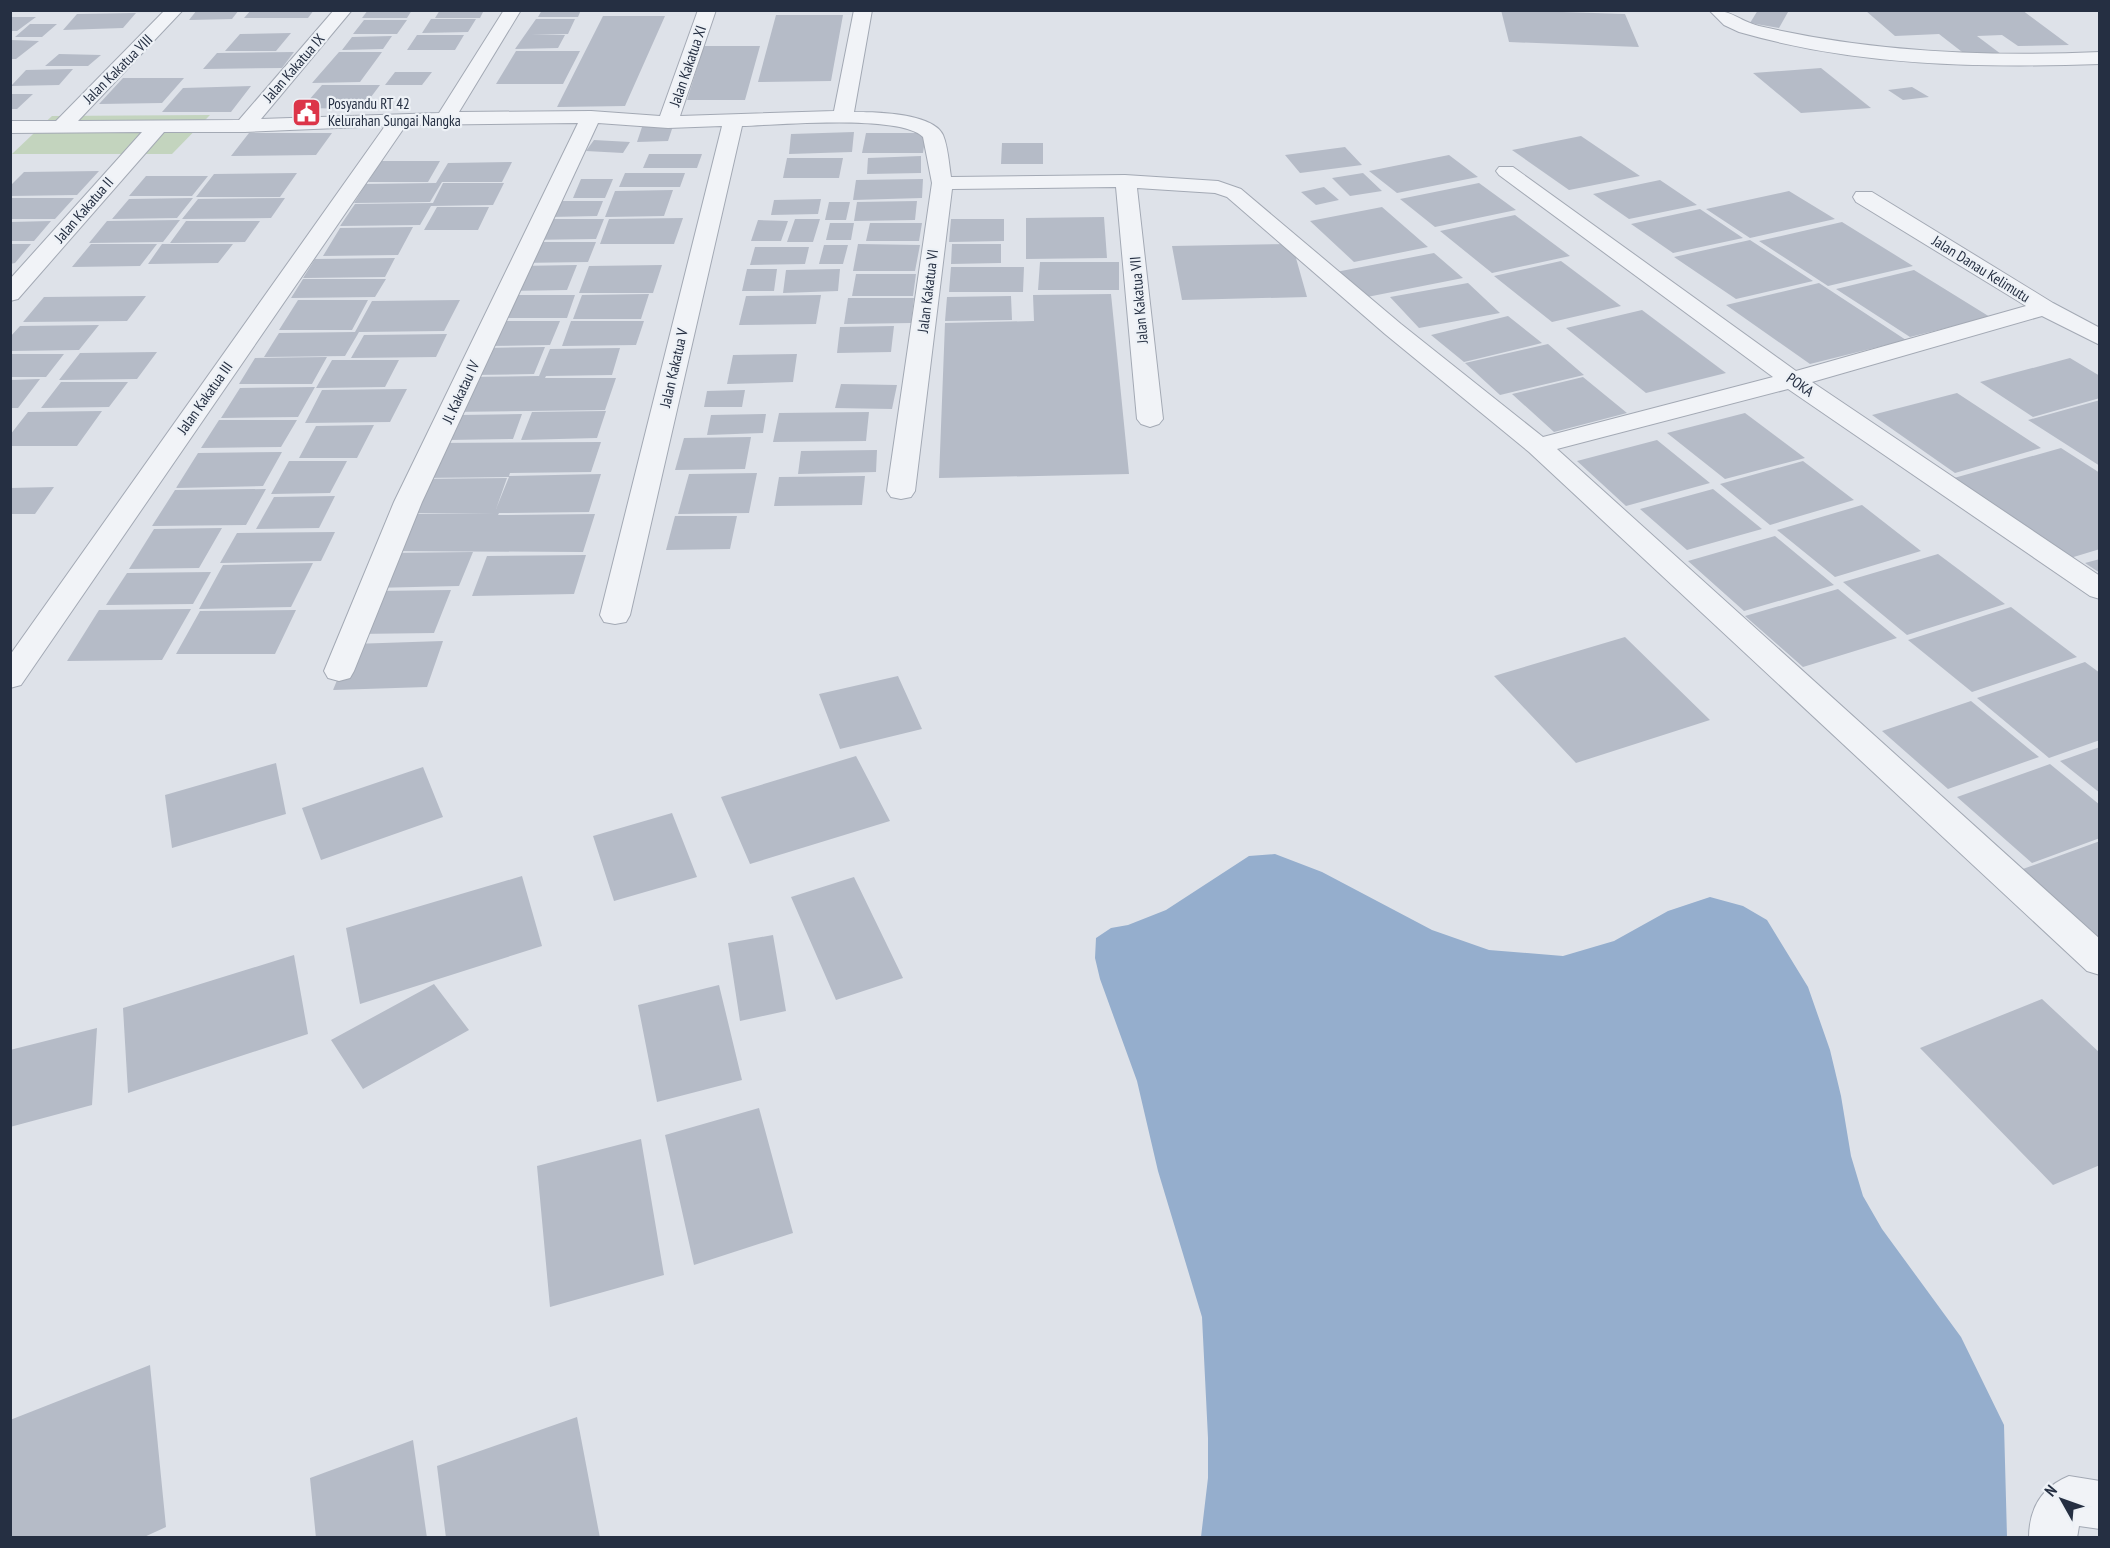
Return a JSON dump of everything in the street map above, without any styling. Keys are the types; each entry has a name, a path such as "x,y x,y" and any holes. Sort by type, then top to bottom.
{"street":[{"name":"Jalan Kakatua VIII","path":"61,127 175,10"},
{"name":"Jalan Kakatua IX","path":"244,126 344,10"},
{"path":"445,119 513,10"},
{"name":"Jalan Kakatua XI","path":"668,122 707,10"},
{"path":"10,126 244,126 400,119 591,117 668,122 843,117 863,10"},
{"path":"1717,10 1724,19 1747,28 1814,44 1869,53 1995,61 2100,57"},
{"name":"Jl. Kakatau IV","path":"339,671 408,502 591,117"},
{"name":"Jalan Kakatua VI","path":"843,117 893,119 926,128 933,135 942,183 902,491"},
{"name":"Jalan Kakatua III","path":"10,678 400,119"},
{"name":"Jalan Kakatua V","path":"615,615 733,121"},
{"name":"Jalan Kakatua II","path":"10,294 158,127"},
{"name":"POKA","path":"1506,171 1792,380 2100,590"},
{"path":"942,183 1125,181 1218,187 1234,193 1393,329 1538,446 2100,961"},
{"name":"Jalan Kakatua VII","path":"1125,181 1131,215 1150,419"},
{"name":"Jalan Danau Kelimutu","path":"1863,197 2045,308 2100,338"},
{"path":"1538,446 1792,380 2045,308"},
{"path":"2053,1538 2053,1520 2069,1500 2100,1505"}],"green space":[{"path":"210,115 172,154 12,154 52,116"}],"water":[{"path":"1275,854 1322,872 1432,930 1489,950 1563,956 1614,941 1668,911 1710,897 1743,906 1767,920 1808,987 1830,1050 1841,1096 1851,1156 1863,1196 1882,1229 1961,1337 2004,1425 2007,1537 1201,1537 1208,1478 1202,1317 1158,1171 1137,1081 1100,979 1095,958 1096,938 1111,928 1128,925 1166,910 1249,856"}],"building":[{"path":"197,10 239,10 232,19 189,20"},
{"path":"251,10 314,10 308,18 244,18"},
{"path":"368,10 412,10 407,18 362,18"},
{"path":"440,10 484,10 480,18 435,18"},
{"path":"542,10 581,10 578,17 538,17"},
{"path":"1501,10 1625,14 1639,47 1509,42"},
{"path":"1758,10 1788,12 1779,28 1750,23"},
{"path":"2022,10 2069,45 2018,46 2002,35 1977,36 2001,54 1966,55 1939,34 1895,36 1866,11"},
{"path":"136,13 123,28 63,30 77,14"},
{"path":"776,15 843,15 831,81 758,82"},
{"path":"603,16 665,16 625,106 557,107"},
{"path":"10,17 36,17 17,31 10,31"},
{"path":"431,19 476,19 468,32 422,33"},
{"path":"536,19 575,19 568,34 531,35 565,35 558,48 515,49"},
{"path":"364,20 407,20 397,34 353,34"},
{"path":"30,24 57,24 42,37 15,37"},
{"path":"291,33 276,51 225,51 240,34"},
{"path":"417,35 464,35 455,50 407,50"},
{"path":"392,36 383,49 342,50 352,37"},
{"path":"10,40 39,41 16,59 10,59"},
{"path":"704,46 760,46 745,100 687,100"},
{"path":"516,51 580,51 563,84 496,84"},
{"path":"294,52 282,68 203,69 217,53"},
{"path":"339,52 382,52 360,82 312,83"},
{"path":"59,54 101,55 88,66 45,66"},
{"path":"1821,68 1871,108 1801,113 1753,73"},
{"path":"73,69 59,85 11,86 26,70"},
{"path":"395,72 432,72 422,85 385,85"},
{"path":"123,78 184,78 162,103 99,104"},
{"path":"322,85 380,85 362,109 302,108"},
{"path":"251,86 231,112 162,112 183,88"},
{"path":"1912,87 1929,97 1903,100 1888,90"},
{"path":"10,94 33,94 17,109 10,109"},
{"path":"674,123 668,141 637,142 643,124"},
{"path":"854,132 852,152 789,154 791,134"},
{"path":"249,133 332,133 316,155 231,156"},
{"path":"866,133 926,133 923,153 862,153"},
{"path":"1581,136 1640,176 1569,190 1512,150"},
{"path":"594,140 630,142 623,153 586,151"},
{"path":"1002,143 1043,143 1043,164 1001,164"},
{"path":"1345,147 1362,165 1300,173 1285,155"},
{"path":"649,154 702,154 697,168 643,168"},
{"path":"1449,155 1478,177 1397,193 1369,171"},
{"path":"921,156 921,173 867,174 868,158"},
{"path":"787,158 843,158 839,178 783,178"},
{"path":"381,161 440,161 428,182 368,182"},
{"path":"512,162 502,182 442,182 430,202 354,203 366,184 436,183 448,163"},
{"path":"99,171 77,195 10,196 10,186 24,172"},
{"path":"297,173 280,197 196,197 214,174"},
{"path":"625,173 685,173 680,187 619,187"},
{"path":"1363,173 1382,191 1350,196 1332,178"},
{"path":"146,176 208,176 192,196 129,196"},
{"path":"581,179 613,179 605,198 573,198"},
{"path":"923,179 922,198 853,200 856,180"},
{"path":"1660,180 1697,205 1629,219 1593,194"},
{"path":"443,183 504,183 493,205 431,206 420,225 340,226 355,204 433,203"},
{"path":"1479,183 1516,210 1435,227 1400,199"},
{"path":"1324,187 1339,200 1316,205 1301,192"},
{"path":"673,190 664,216 605,217 615,191"},
{"path":"1789,191 1835,219 1750,238 1706,209"},
{"path":"10,198 74,198 55,219 10,219"},
{"path":"193,198 177,218 112,219 129,199"},
{"path":"285,198 271,218 182,219 198,199"},
{"path":"821,199 818,214 771,215 774,200"},
{"path":"556,201 603,201 597,216 550,217"},
{"path":"917,201 915,220 854,221 857,202"},
{"path":"829,202 850,202 846,220 825,220"},
{"path":"437,207 489,207 478,230 424,230"},
{"path":"1382,207 1428,247 1354,262 1310,221"},
{"path":"1700,209 1743,238 1673,253 1631,224"},
{"path":"1515,215 1570,256 1492,273 1440,231"},
{"path":"1104,217 1107,258 1026,259 1026,218"},
{"path":"683,218 674,244 600,244 609,219"},
{"path":"533,219 604,219 596,239 524,240"},
{"path":"795,219 820,219 813,242 787,242"},
{"path":"951,219 1004,219 1004,241 949,242"},
{"path":"180,220 163,242 89,243 107,221"},
{"path":"758,220 788,221 781,241 751,241"},
{"path":"51,221 34,241 10,241 10,222"},
{"path":"186,221 260,221 245,242 170,243"},
{"path":"1842,222 1913,266 1828,286 1759,241"},
{"path":"830,223 854,223 851,240 826,240"},
{"path":"870,223 922,223 919,241 866,241"},
{"path":"413,227 398,255 323,256 340,228"},
{"path":"1750,240 1813,281 1736,299 1674,257"},
{"path":"528,242 596,242 588,262 519,263"},
{"path":"10,244 31,244 15,263 10,264"},
{"path":"91,244 157,244 140,266 72,267"},
{"path":"162,244 233,244 218,263 148,264"},
{"path":"858,244 920,245 915,271 853,271"},
{"path":"952,244 1001,244 1001,263 951,264"},
{"path":"1292,244 1307,297 1182,300 1172,246"},
{"path":"824,245 848,245 843,264 819,264"},
{"path":"755,247 809,247 805,264 750,265"},
{"path":"1434,253 1463,278 1362,298 1336,272"},
{"path":"395,258 385,277 303,278 315,259"},
{"path":"1561,261 1621,306 1552,322 1494,276"},
{"path":"1040,262 1119,262 1119,290 1038,290"},
{"path":"577,265 567,290 506,291 517,266"},
{"path":"662,265 653,293 579,293 589,266"},
{"path":"951,267 1024,267 1023,292 949,292"},
{"path":"747,269 777,269 774,291 742,291"},
{"path":"840,269 838,291 783,293 786,270"},
{"path":"1914,270 1990,317 1910,337 1836,289"},
{"path":"856,274 916,274 913,296 852,296"},
{"path":"303,279 386,279 375,297 291,298"},
{"path":"1468,283 1500,313 1419,328 1390,297"},
{"path":"1819,283 1906,340 1810,364 1726,305"},
{"path":"649,294 641,319 573,319 582,295"},
{"path":"1111,294 1129,474 939,478 945,323 1034,321 1033,295"},
{"path":"502,295 575,295 567,318 492,318"},
{"path":"821,295 816,324 739,325 746,296"},
{"path":"146,296 127,321 23,322 44,297"},
{"path":"1011,296 1012,320 945,321 947,297"},
{"path":"848,298 914,298 911,323 844,324"},
{"path":"298,300 368,300 352,330 279,330"},
{"path":"460,300 444,331 359,332 345,356 264,357 279,333 355,332 372,301"},
{"path":"1642,310 1726,373 1646,393 1566,328"},
{"path":"1508,316 1542,343 1464,362 1431,335"},
{"path":"498,321 560,321 550,345 487,346"},
{"path":"571,321 644,321 636,345 562,346"},
{"path":"99,325 79,350 10,351 10,337 20,326"},
{"path":"894,326 891,352 837,353 840,327"},
{"path":"447,334 436,357 351,358 364,335"},
{"path":"1548,344 1584,375 1500,395 1465,363"},
{"path":"545,347 534,374 472,375 485,348"},
{"path":"620,348 612,375 546,376 545,378 616,378 605,410 448,412 463,377 539,376 550,349"},
{"path":"157,352 137,379 59,380 80,353"},
{"path":"10,354 64,354 46,377 10,377"},
{"path":"797,354 793,382 727,384 733,355"},
{"path":"327,357 312,384 239,384 255,358"},
{"path":"2070,358 2100,376 2100,398 2033,417 1980,382"},
{"path":"332,360 399,360 385,387 316,388"},
{"path":"1583,377 1627,413 1554,432 1512,394"},
{"path":"40,379 18,408 10,408 10,380"},
{"path":"61,382 128,382 109,407 41,408"},
{"path":"841,384 897,385 892,409 835,408"},
{"path":"315,387 298,417 221,418 240,388"},
{"path":"407,389 390,422 305,423 322,390"},
{"path":"745,390 742,407 704,407 707,391"},
{"path":"1957,393 2041,448 1955,473 1872,415"},
{"path":"2100,400 2100,466 2028,420"},
{"path":"102,411 77,446 10,446 10,435 28,412"},
{"path":"606,411 597,438 521,440 532,412"},
{"path":"869,412 866,441 773,442 779,413"},
{"path":"1745,413 1805,458 1725,479 1667,433"},
{"path":"522,414 513,439 448,440 460,415"},
{"path":"766,414 763,433 707,435 711,415"},
{"path":"219,420 297,420 281,447 201,448"},
{"path":"374,425 357,458 299,458 316,426"},
{"path":"751,437 745,469 675,470 684,438"},
{"path":"1657,440 1710,483 1626,506 1577,461"},
{"path":"601,442 591,472 510,473 509,476 601,474 589,512 499,513 498,515 595,514 583,552 388,551 405,514 494,513 403,513 419,479 507,478 496,509 509,477 418,478 434,443"},
{"path":"2061,448 2100,473 2100,549 2067,559 1954,478"},
{"path":"877,450 876,472 798,474 801,451"},
{"path":"282,452 263,486 176,488 198,453"},
{"path":"289,461 347,461 330,493 271,494"},
{"path":"1803,461 1854,500 1770,525 1720,484"},
{"path":"757,473 749,513 678,514 689,474"},
{"path":"865,476 862,505 774,506 779,477"},
{"path":"54,487 35,514 10,514 10,488"},
{"path":"266,489 246,525 152,526 175,490"},
{"path":"1713,489 1762,529 1687,550 1640,509"},
{"path":"335,496 319,528 256,529 274,497"},
{"path":"1862,505 1921,551 1835,577 1777,530"},
{"path":"675,516 737,516 730,549 666,550"},
{"path":"222,528 199,568 129,569 154,529"},
{"path":"335,532 321,561 220,563 237,533"},
{"path":"1775,536 1834,585 1744,611 1688,561"},
{"path":"473,552 459,586 370,588 385,553"},
{"path":"1938,554 2005,604 1907,635 1843,582"},
{"path":"586,555 574,594 472,596 487,556"},
{"path":"2100,559 2100,573 2085,563"},
{"path":"313,563 291,607 199,609 223,565"},
{"path":"211,572 193,604 106,605 127,573"},
{"path":"1838,589 1897,638 1803,667 1745,616"},
{"path":"451,590 434,633 355,634 375,591"},
{"path":"2011,607 2077,657 1972,692 1908,640"},
{"path":"191,609 162,660 67,661 99,610"},
{"path":"296,610 275,654 176,654 200,611"},
{"path":"1625,637 1710,720 1576,763 1494,676"},
{"path":"443,641 427,687 333,690 352,644"},
{"path":"2085,662 2100,673 2100,740 2049,758 1977,698"},
{"path":"898,676 922,729 840,749 819,694"},
{"path":"1971,701 2039,757 1948,789 1882,731"},
{"path":"2100,747 2100,793 2060,761"},
{"path":"856,756 890,821 750,864 721,797"},
{"path":"276,763 286,814 172,848 165,795"},
{"path":"2050,764 2100,805 2100,838 2032,863 1957,797"},
{"path":"423,767 443,817 321,860 302,808"},
{"path":"672,813 697,877 614,901 593,836"},
{"path":"2100,841 2100,941 2020,870"},
{"path":"522,876 542,946 360,1004 346,928"},
{"path":"854,877 903,978 836,1000 791,897"},
{"path":"773,935 786,1011 740,1021 728,943"},
{"path":"294,955 308,1034 128,1093 123,1008"},
{"path":"434,984 469,1030 363,1089 331,1040"},
{"path":"719,985 742,1080 657,1102 638,1005"},
{"path":"2042,999 2100,1053 2100,1165 2053,1185 1920,1048"},
{"path":"97,1028 92,1105 10,1127 10,1050"},
{"path":"759,1108 793,1233 694,1265 665,1135"},
{"path":"641,1139 664,1275 550,1307 537,1166"},
{"path":"150,1365 166,1527 142,1538 10,1538 10,1420"},
{"path":"577,1417 600,1538 446,1538 437,1466"},
{"path":"413,1440 427,1538 316,1538 310,1478"}],"place":[{"name":"Posyandu RT 42 Kelurahan Sungai Nangka","path":"307,113"}]}
